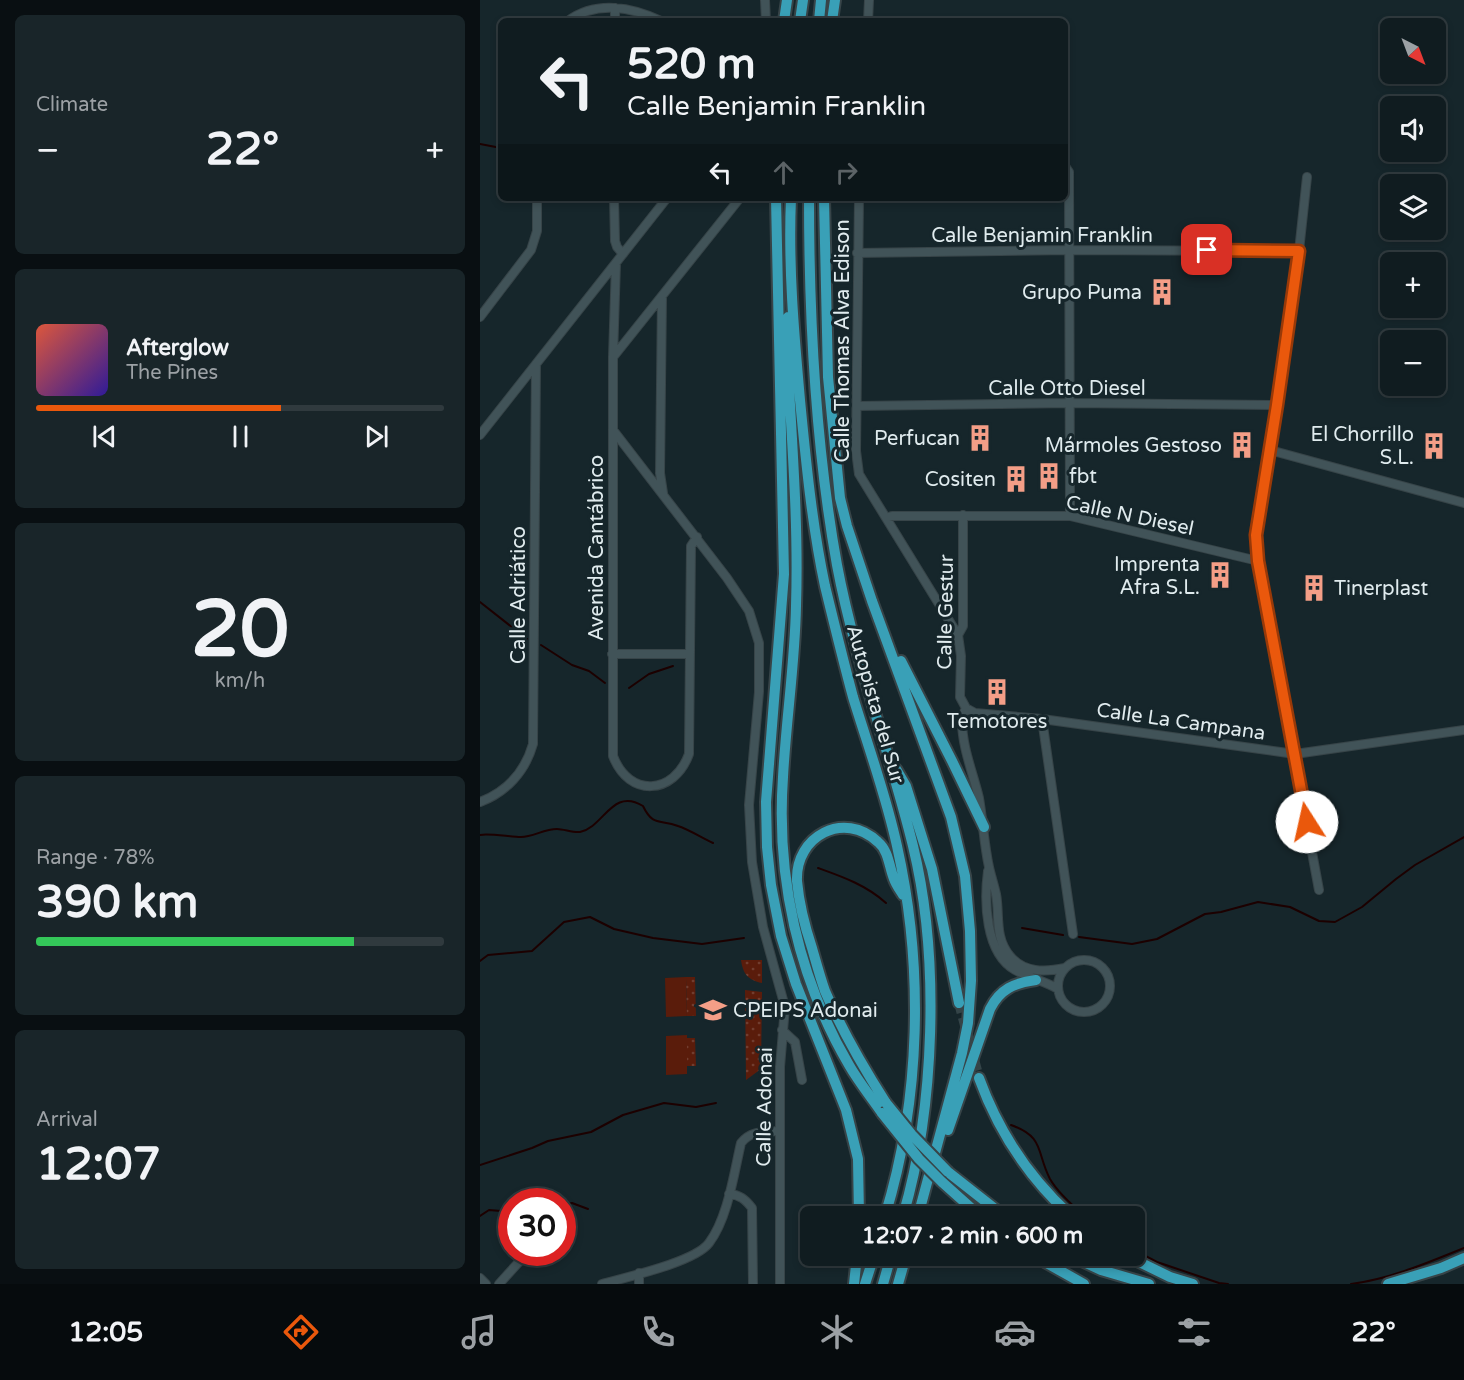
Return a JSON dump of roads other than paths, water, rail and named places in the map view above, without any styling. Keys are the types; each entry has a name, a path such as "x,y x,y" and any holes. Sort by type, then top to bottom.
{"highway":[{"path":"780,0 783,18"},
{"path":"784,18 787,0"},
{"path":"800,18 802,0"},
{"path":"819,18 821,0"},
{"path":"832,18 835,0"},
{"path":"776,201 784,574 766,802 767,847 771,885 784,945 796,984 846,1110 858,1169 859,1206"},
{"name":"Autopista del Sur","path":"791,201 790,296 807,473 819,553 853,694 891,820 907,903 914,991 914,1035 909,1107 903,1148 888,1206"},
{"name":"Autopista del Sur","path":"809,201 809,276 822,466 838,566 854,637 914,848 929,955 930,993 926,1096 914,1170 905,1206"},
{"path":"824,201 828,377 840,498 872,601 951,817 965,876 970,931 971,981 968,1023 921,1206"},
{"path":"790,296 786,330 796,511 796,608 783,778 781,837 786,881 801,954 815,995 849,1065 884,1108 912,1134 971,1206"},
{"path":"872,601 984,827"},
{"path":"890,758 906,786 932,869 959,1003"},
{"path":"884,1108 848,1041 821,979 806,928 797,884 797,867 806,847 823,832 843,827 859,829 879,842 886,854 894,879 907,903"},
{"path":"927,1184 960,1099 990,1009 996,999 1011,986 1036,980"},
{"path":"979,1078 988,1103 1016,1154 1045,1192 1060,1206"},
{"path":"945,1177 989,1206"},
{"path":"1388,1284 1441,1268 1464,1258"},
{"path":"1145,1265 1170,1277 1193,1284"},
{"path":"854,1284 856,1266"},
{"path":"865,1284 871,1266"},
{"path":"883,1284 888,1266"},
{"path":"898,1284 903,1266"},
{"path":"1052,1266 1084,1284"},
{"path":"1092,1266 1149,1284"}],"street":[{"path":"765,0 766,18"},
{"path":"868,18 869,0"},
{"path":"615,8 615,18"},
{"path":"572,18 594,9 615,8 638,11 654,18"},
{"path":"1068,170 1070,516"},
{"path":"1307,177 1299,251 1256,535 1258,561 1319,890"},
{"path":"480,317 531,250 537,231 537,201"},
{"path":"614,201 615,241 623,254"},
{"path":"480,435 665,201"},
{"path":"613,357 738,201"},
{"name":"Calle Thomas Alva Edison","path":"859,201 856,451 859,474 958,635"},
{"name":"Calle Benjamin Franklin","path":"857,253 1069,250 1299,251"},
{"name":"Avenida Cantábrico","path":"616,263 613,332 613,756 617,766 631,781 653,786 675,777 684,767 689,754 689,654"},
{"path":"600,284 610,284 614,290"},
{"path":"662,296 660,469 661,487 665,497"},
{"path":"613,332 618,337 627,338"},
{"name":"Calle Adriático","path":"480,802 501,791 520,774 533,744 536,364"},
{"path":"519,385 528,384 535,387"},
{"name":"Calle Otto Diesel","path":"857,406 1070,403 1277,405"},
{"name":"Calle Adonai","path":"613,430 697,537 749,611 759,643 759,692 749,805 752,862 764,927 784,1007 780,1068 780,1284"},
{"path":"613,458 625,447"},
{"path":"1270,450 1464,503"},
{"path":"645,472 660,469"},
{"name":"Calle N Diesel","path":"886,518 963,515 1070,516 1258,561"},
{"name":"Calle Gestur","path":"963,515 963,626 958,635 961,656 960,697 966,708 962,720 984,827 989,866"},
{"path":"612,654 689,654 691,546 697,537"},
{"name":"Calle La Campana","path":"966,708 975,713 1042,719 1295,754 1464,730"},
{"path":"1042,719 1073,934"},
{"path":"989,866 996,895 998,931 1003,947 1011,957 1020,965 1047,972 1065,968 1074,962 1086,960 1097,963 1106,971 1110,982 1109,994 1103,1004 1093,1010 1082,1012 1070,1008 1062,1000 1058,989 1059,978 1065,968"},
{"path":"989,866 986,883 990,934 995,949 1013,969 1058,989"},
{"path":"782,1030 795,1042 802,1080"},
{"path":"602,1284 682,1260 708,1245 718,1229 741,1143 746,1136 753,1133 780,1131"},
{"path":"729,1194 744,1198 752,1208 753,1284"},
{"path":"499,1284 515,1266"},
{"path":"639,1273 639,1284"},
{"path":"480,1278 486,1284"}],"waterway":[{"path":"480,144 498,147"},
{"path":"480,602 527,639"},
{"path":"541,645 572,665 589,671 605,683"},
{"path":"629,688 649,674 673,666"},
{"path":"480,835 525,837 557,829 580,832 588,829 616,805 623,801 632,801 643,806 654,820 672,824 713,843"},
{"path":"1079,937 1132,944 1157,939 1205,914 1258,902 1290,907 1319,921 1335,922 1362,907 1415,865 1464,837"},
{"path":"818,868 862,886 886,903"},
{"path":"480,961 488,955 532,951 564,922 590,917 614,929 653,938 702,944 744,938"},
{"path":"1022,928 1063,935"},
{"path":"480,1165 548,1141 591,1132 623,1115 664,1103 696,1107 716,1103"},
{"path":"1011,1125 1035,1140 1050,1179 1074,1206"},
{"path":"576,1204 588,1209"},
{"path":"480,1216 489,1210 498,1211"},
{"path":"1351,1284 1394,1274 1464,1248"},
{"path":"1145,1256 1157,1262 1228,1284"}],"tunnel":[{"path":"959,1003 979,1078"}],"place":[{"name":"Grupo Puma","path":"1162,292"},
{"name":"Perfucan","path":"980,438"},
{"name":"Mármoles Gestoso","path":"1242,445"},
{"name":"El Chorrillo S.L.","path":"1434,446"},
{"name":"fbt","path":"1049,476"},
{"name":"Cositen","path":"1016,479"},
{"name":"Imprenta Afra S.L.","path":"1220,575"},
{"name":"Tinerplast","path":"1314,588"},
{"name":"Temotores","path":"997,692"},
{"name":"CPEIPS Adonai","path":"713,1010"}]}
